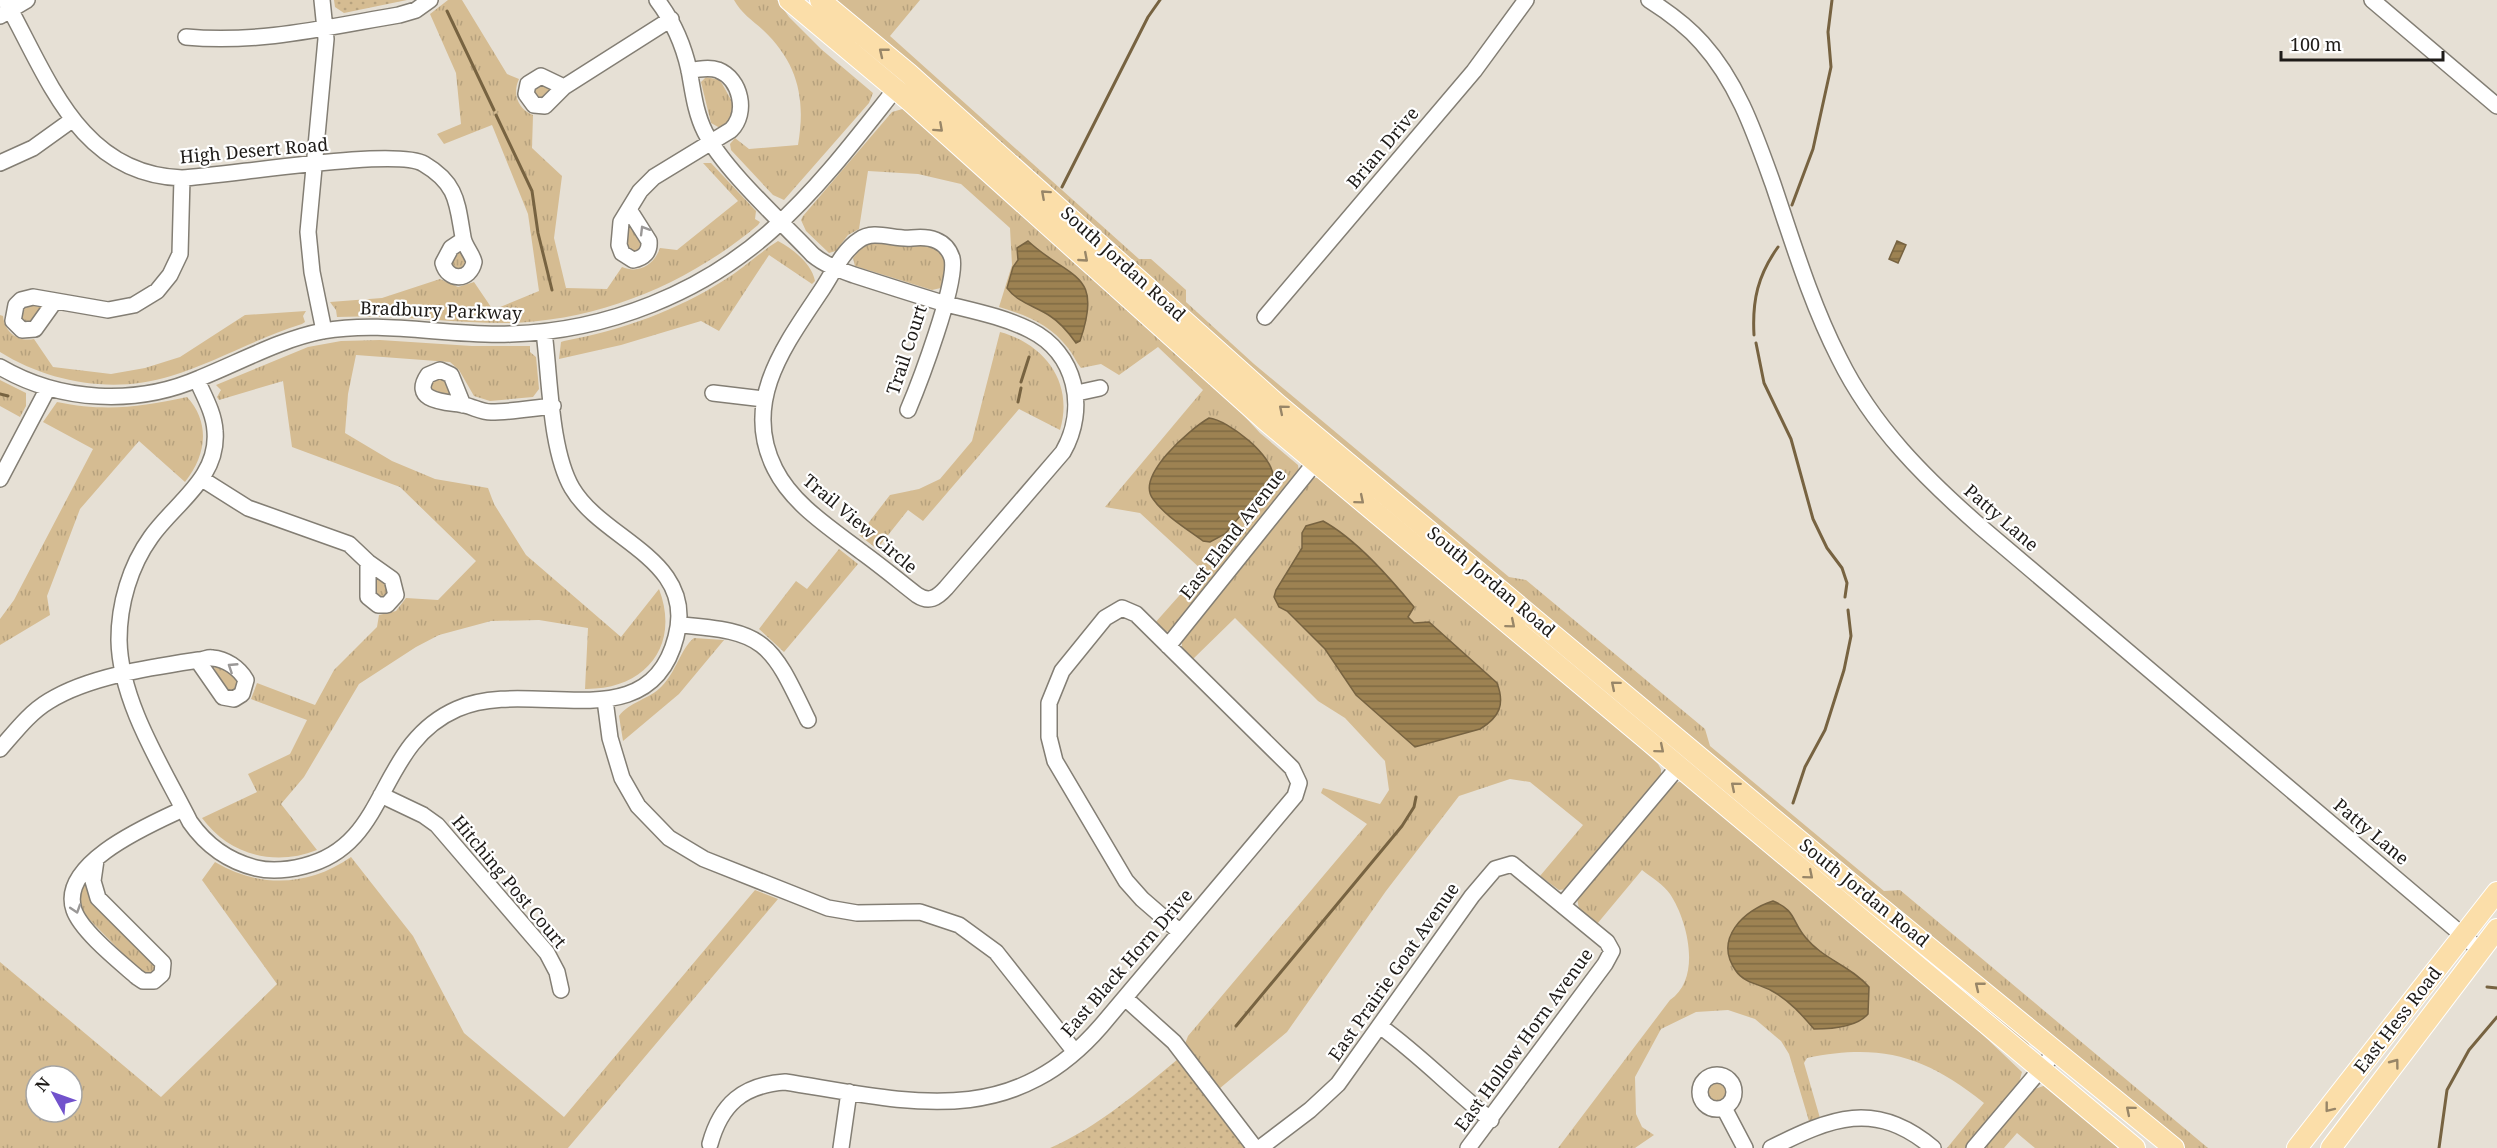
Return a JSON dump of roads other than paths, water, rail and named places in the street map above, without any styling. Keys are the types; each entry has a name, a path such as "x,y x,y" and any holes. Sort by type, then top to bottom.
{"main road":[{"name":"South Jordan Road","path":"789,0 895,89 1315,462 2135,1148"},
{"name":"South Jordan Road","path":"820,0 908,73 1253,383 1328,447 1850,883 2174,1148"},
{"name":"East Hess Road","path":"2297,1148 2497,892"},
{"name":"East Hess Road","path":"2331,1148 2497,929"}],"street":[{"path":"5,9 27,0"},
{"path":"322,0 327,27 314,165 309,253 324,331"},
{"path":"186,37 230,40 262,38 399,15 416,9 430,0"},
{"name":"Trail View Circle","path":"657,0 671,19 681,41 698,114 711,142 813,255 836,268 944,303 1013,322 1042,337 1063,360 1077,393 1075,419 1063,452 946,588 928,603 788,490 768,452 763,424 764,399 778,358 836,268 851,247 866,236 928,237 942,244 952,257 952,273 944,303"},
{"name":"Brian Drive","path":"1265,317 1474,71 1526,0"},
{"name":"Patty Lane","path":"1649,0 1701,41 1731,84 1758,143 1806,283 1831,342 1863,400 1905,457 1982,528 2480,950"},
{"path":"2372,0 2497,106"},
{"name":"High Desert Road","path":"5,9 72,120 95,146 119,162 151,175 182,178 419,154 453,193 460,209 463,240"},
{"path":"564,87 671,19"},
{"path":"630,211 634,200 648,182 736,124 741,113 741,100 732,83 722,72 709,69 689,71"},
{"name":"Bradbury Parkway","path":"0,367 48,388 86,395 129,396 156,392 197,380 289,341 324,331 360,328 486,335 544,332 613,318 670,296 724,266 781,221 824,176 908,73"},
{"path":"0,163 33,148 72,120"},
{"path":"54,301 108,310 134,305 157,291 170,275 180,254 182,178"},
{"name":"Trail Court","path":"908,410 944,303"},
{"path":"197,380 212,414 215,432 212,459 202,479 153,534 133,572 120,621 123,675 139,718 183,809 200,836 220,852 248,866 283,870 310,865 340,850 362,829 402,756 415,739 454,710 488,699 506,697 605,700 634,692 655,677 671,653 679,625 675,597 658,565 588,510 571,486 560,458 544,332"},
{"path":"0,479 48,388"},
{"path":"1077,393 1100,388"},
{"path":"713,393 764,399"},
{"path":"463,405 487,412 553,406"},
{"name":"East Eland Avenue","path":"1168,646 1328,447"},
{"path":"202,479 248,508 343,541 355,548 368,562"},
{"name":"East Black Horn Drive","path":"710,1144 722,1113 738,1097 754,1088 785,1082 930,1103 980,1099 1029,1083 1075,1052 1125,998 1294,796 1304,783 1292,768 1136,614 1122,603 1106,618 1062,671 1049,703 1049,737 1061,771 1126,881 1142,899 1180,932"},
{"path":"679,625 735,631 762,644 784,671 808,720"},
{"path":"0,749 26,720 49,701 79,687 188,660 198,661"},
{"path":"605,700 610,738 622,778 632,797 653,824 669,838 696,855 839,911 920,912 968,930 996,951 1075,1052"},
{"path":"1563,904 1693,750"},
{"name":"Hitching Post Court","path":"381,795 423,815 437,825 547,953 561,990"},
{"path":"96,860 93,880 98,898 163,963 162,974 154,981 143,981 78,918 73,903 75,887 81,875 96,860 127,837 183,809"},
{"name":"East Prairie Goat Avenue","path":"1260,1148 1330,1093 1381,1027 1465,904 1504,859 1518,867 1563,904"},
{"name":"East Hollow Horn Avenue","path":"1468,1148 1615,950 1563,904"},
{"path":"1125,998 1174,1042 1255,1148"},
{"path":"1381,1027 1413,1050 1460,1096 1491,1120"},
{"path":"1974,1148 2057,1050"},
{"path":"841,1148 849,1092"},
{"path":"1724,1108 1745,1148"},
{"path":"1771,1148 1821,1124 1854,1118 1896,1125 1916,1135 1933,1148"}],"waterway":[{"path":"1062,187 1148,17 1160,0"},
{"path":"1792,205 1813,149 1831,67 1828,32 1832,0"},
{"path":"447,11 494,110"},
{"path":"496,115 532,191 538,233 552,290"},
{"path":"1754,335 1755,299 1761,278 1778,247"},
{"path":"1756,343 1764,383 1791,439 1813,519 1827,548 1842,568 1847,583 1845,597"},
{"path":"1021,382 1029,357"},
{"path":"1018,402 1021,388"},
{"path":"0,394 8,396"},
{"path":"1793,803 1805,767 1825,730 1844,670 1851,636 1848,610"},
{"path":"1236,1026 1402,826 1414,807 1416,797"},
{"path":"2487,987 2497,988"},
{"path":"2439,1148 2447,1090 2469,1050 2497,1017"}]}
